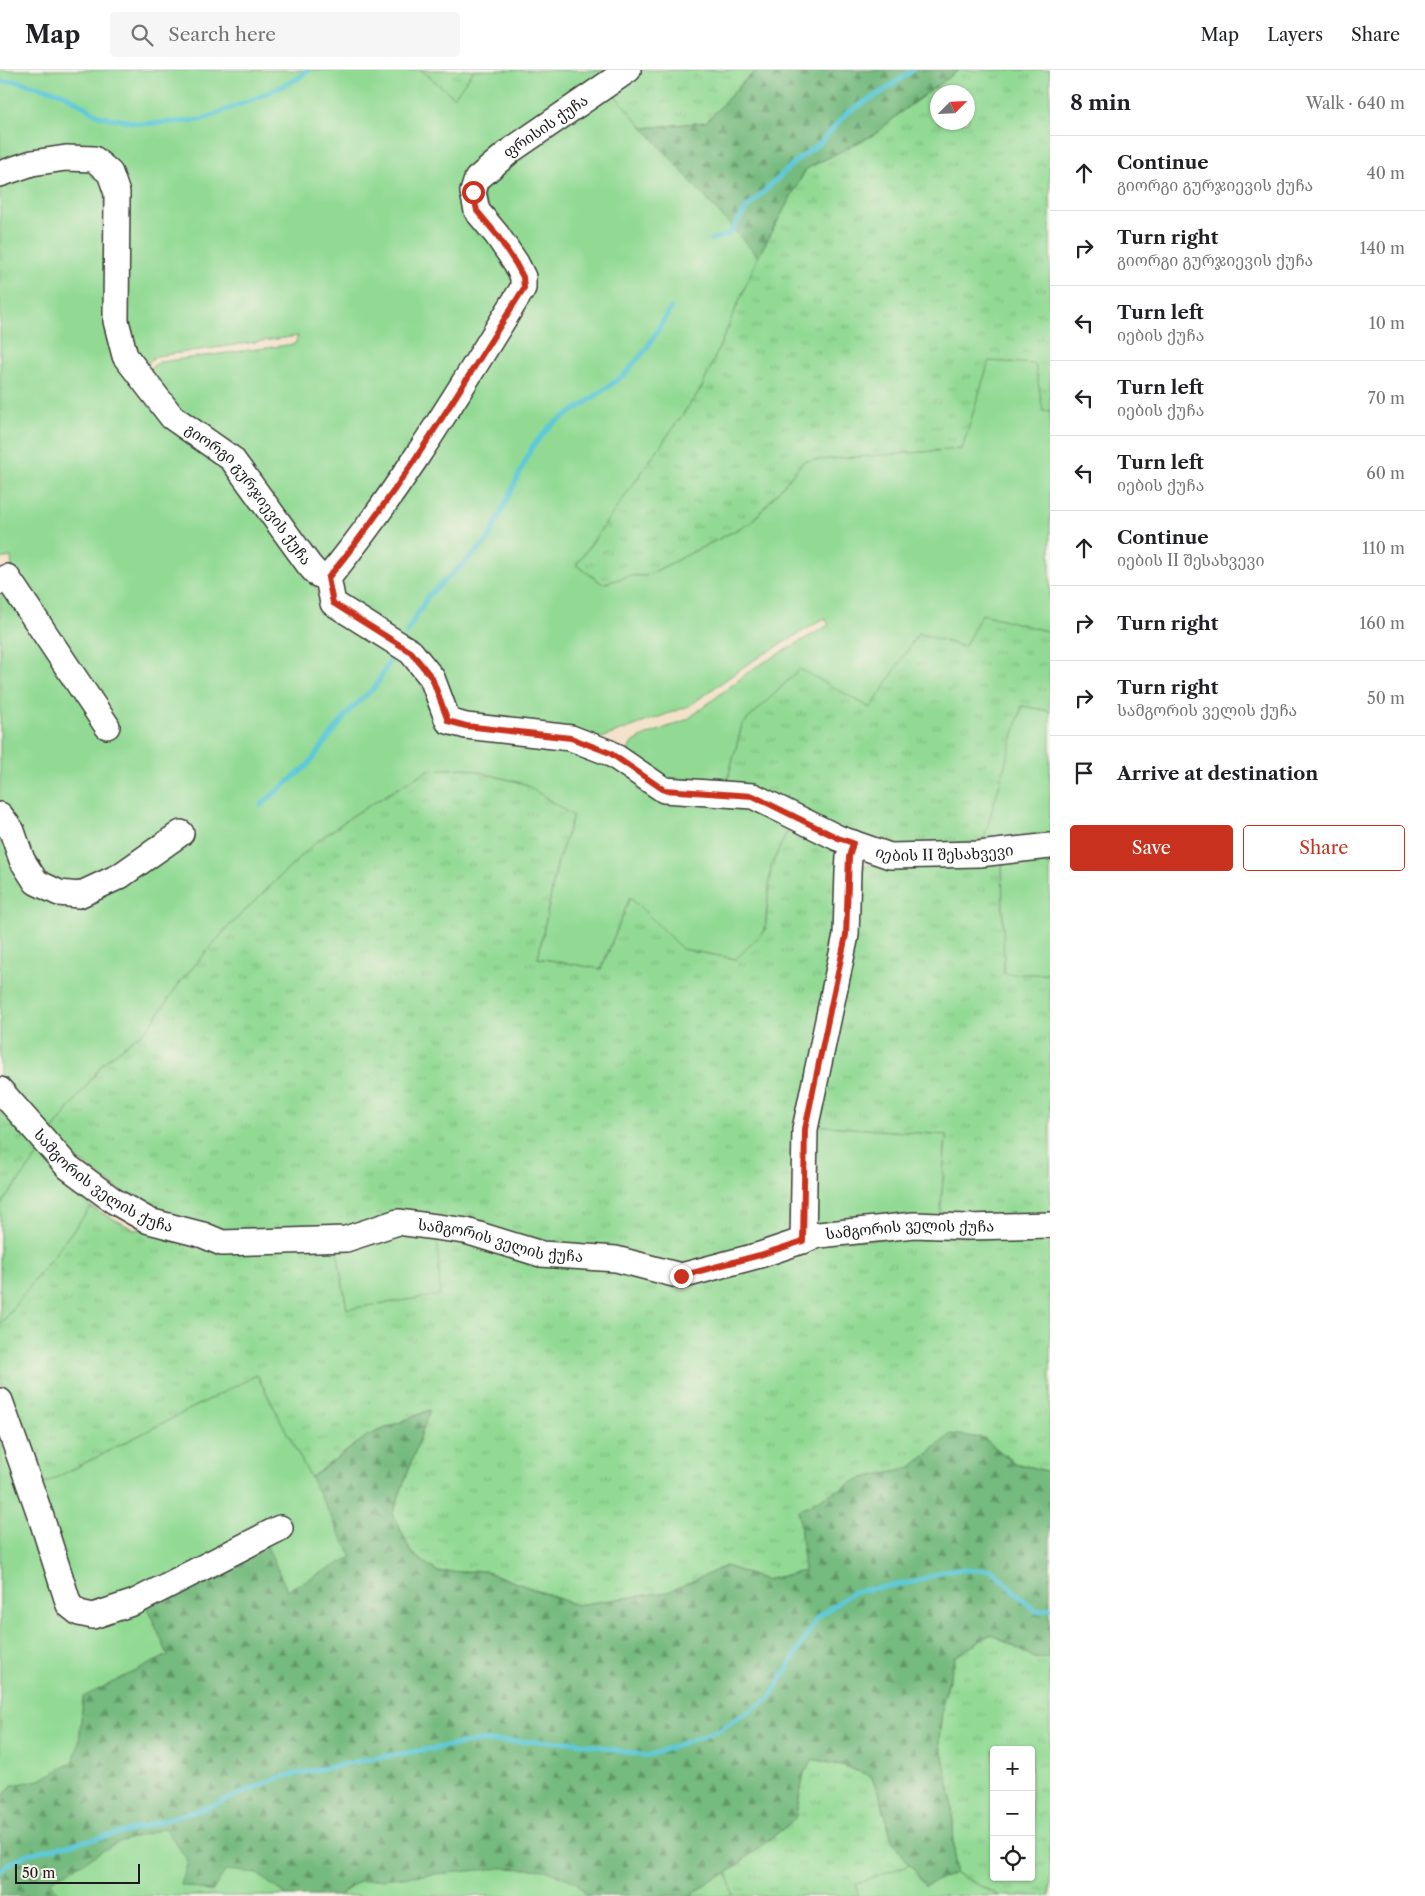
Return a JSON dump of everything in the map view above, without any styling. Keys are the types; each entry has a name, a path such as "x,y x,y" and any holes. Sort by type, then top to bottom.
{"street":[{"name":"ფრისის ქუჩა","path":"328,578 363,536 410,467 524,288 523,277 516,264 497,235 477,211 473,192 477,179 510,151 628,70"},
{"name":"გიორგი გურჯიევის ქუჩა","path":"0,174 32,163 66,158 94,159 110,173 117,193 116,321 125,356 172,417 232,459 309,565 317,574 328,578"},
{"path":"0,582 7,577 107,726"},
{"name":"იების II შესახვევი","path":"328,578 333,603 411,652 432,678 448,721 466,726 571,738 610,753 664,790 753,796 838,838 890,856 979,854 1050,846"},
{"path":"0,814 12,831 22,860 36,882 59,893 79,895 120,876 181,833"},
{"path":"803,1241 805,1129 846,935 849,857 853,843"},
{"name":"სამგორის ველის ქუჩა","path":"0,1090 68,1167 114,1201 149,1221 203,1234 222,1243 346,1238 398,1222 466,1231 541,1254 616,1259 681,1276 760,1255 819,1236 914,1224 967,1227 1050,1225"},
{"path":"0,1402 42,1520 69,1605 80,1613 93,1616 134,1602 280,1528"}],"green space":[{"path":"0,70 421,70 454,97 474,70 620,70 473,174 521,282 330,563 322,562 174,412 142,373 160,362 295,344 298,336 157,356 141,368 128,343 121,187 99,154 0,167"},
{"path":"421,70 474,70 454,98"},
{"path":"637,70 758,70 745,80 706,122 643,128 609,89"},
{"path":"758,70 959,70 938,85 930,85 930,91 875,134 806,169 758,257 643,128 706,122 745,80"},
{"path":"959,70 1050,70 1050,411 1043,411 989,362 962,449 804,461 752,522 646,576 629,576 603,584 576,565 702,387 758,257 806,169 875,134 930,91 930,130 975,130 975,85 938,85"},
{"path":"609,89 758,257 702,387 576,565 603,584 629,576 646,576 752,522 804,461 962,449 989,361 1035,364 1043,411 1050,411 1050,632 982,614 964,647 918,633 871,708 800,669 742,725 726,785 652,776 627,754 631,744 642,737 688,719 754,668 829,625 825,618 749,663 689,706 593,741 455,717 435,673 340,599 335,578 431,460 426,450 528,295 485,211 482,188"},
{"path":"69,163 103,175 118,354 229,465 329,606 409,659 440,722 595,752 660,795 748,801 792,821 771,866 765,930 736,959 682,949 630,897 601,969 538,958 558,861 573,816 525,784 465,768 428,770 355,814 316,842 227,928 181,981 149,1027 104,1062 53,1130 0,1082 0,590 13,577 11,557 0,559 0,180"},
{"path":"981,613 1050,632 1050,711 1022,706 987,841 889,852 726,785 742,725 800,668 871,708 918,633 964,647"},
{"path":"1022,706 1050,711 1050,842 981,849"},
{"path":"465,768 525,784 573,816 558,861 538,958 601,969 630,897 682,949 736,959 765,930 771,866 792,821 843,853 840,912 795,1236 686,1269 613,1252 343,1232 226,1237 152,1214 70,1154 53,1130 104,1062 149,1027 181,981 227,928 316,842 355,814 428,770"},
{"path":"1050,851 1050,974 1004,974 1002,854"},
{"path":"1002,854 1004,973 1050,974 1050,1221 940,1218 946,1135 811,1125 852,874 861,867 874,864"},
{"path":"0,1100 43,1149 0,1206"},
{"path":"811,1125 946,1135 940,1218 807,1234"},
{"path":"43,1149 91,1207 0,1325 0,1206"},
{"path":"91,1207 133,1229 171,1230 336,1244 347,1309 437,1233 679,1281 818,1241 1050,1233 1050,1472 1015,1463 984,1439 951,1434 912,1467 859,1479 805,1571 765,1580 726,1566 668,1592 576,1605 485,1571 438,1572 411,1553 393,1513 429,1410 367,1436 310,1478 257,1375 38,1487 6,1399 0,1376 0,1325"},
{"path":"389,1232 437,1233 440,1295 347,1309 336,1244"},
{"path":"257,1375 352,1557 287,1590 260,1531 136,1597 78,1606 38,1487"},
{"path":"430,1410 393,1513 411,1553 438,1572 484,1571 576,1605 668,1592 726,1566 765,1580 804,1571 799,1510 859,1479 912,1467 951,1434 984,1438 1014,1463 1050,1472 1050,1658 1035,1658 991,1634 955,1657 943,1702 939,1739 952,1799 955,1873 925,1886 892,1840 880,1796 871,1776 841,1765 813,1759 804,1773 795,1819 727,1873 712,1879 691,1896 587,1896 577,1883 359,1881 339,1896 287,1896 256,1873 212,1892 181,1885 50,1882 60,1896 0,1896 0,1799 12,1785 40,1780 79,1743 83,1697 168,1655 146,1605 260,1530 351,1557 310,1478 367,1436"},
{"path":"0,1419 69,1620 146,1605 168,1655 83,1697 79,1743 73,1762 40,1780 12,1785 0,1799"},
{"path":"991,1634 1035,1658 1050,1658 1050,1896 1000,1896 955,1873 952,1799 939,1739 943,1702 955,1657"},
{"path":"812,1759 841,1765 871,1776 880,1796 892,1840 910,1864 857,1884 858,1896 733,1896 727,1873 795,1819 804,1773"},
{"path":"165,1828 188,1861 181,1885 212,1892 226,1870 256,1873 287,1896 60,1896 50,1882 116,1843"},
{"path":"910,1864 925,1886 955,1873 1000,1896 858,1896 856,1884"},
{"path":"502,1868 547,1870 577,1883 587,1896 339,1896 359,1881"},
{"path":"727,1873 733,1896 691,1896 712,1879"}],"waterway":[{"path":"0,82 16,81 62,93 100,116 142,124 201,120 268,93 297,79 308,70"},
{"path":"711,240 729,234 748,207 796,161 820,143 847,113 913,70"},
{"path":"406,634 428,596 487,542 532,447 551,425 583,405 624,375 647,348 671,308"},
{"path":"261,805 307,766 351,709 375,687 393,656"},
{"path":"0,1870 27,1854 125,1832 209,1807 281,1777 375,1758 479,1741 575,1742 647,1756 719,1730 770,1698 817,1618 853,1592 914,1582 947,1570 991,1570 1036,1611 1050,1609"}],"route":[{"path":"473,192 477,211 497,235 516,264 523,277 524,288 425,444 363,536 328,578 333,603 411,652 432,678 448,721 466,726 571,738 610,753 664,790 753,796 838,838 853,843 849,857 846,935 805,1129 803,1241 760,1255 681,1276"}]}
